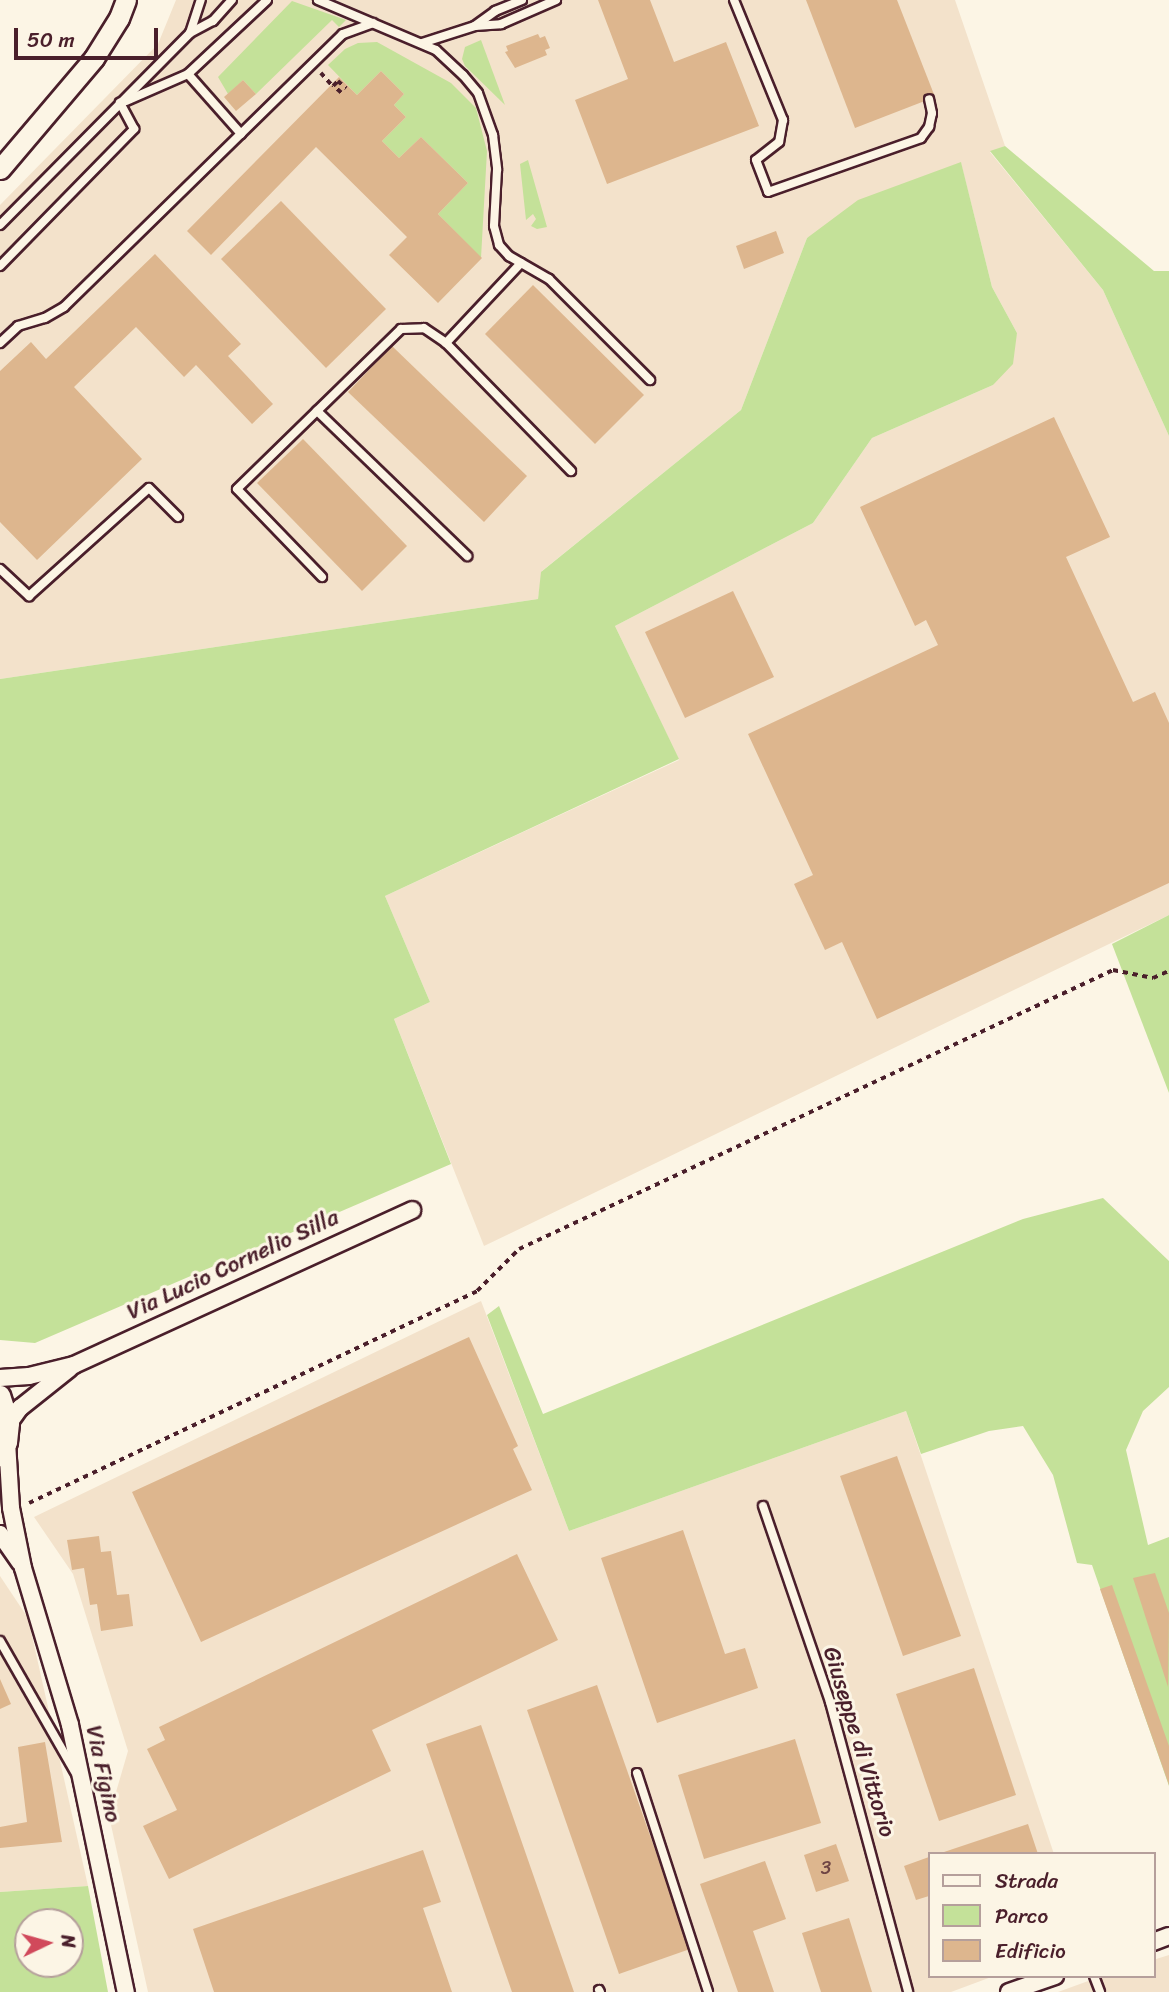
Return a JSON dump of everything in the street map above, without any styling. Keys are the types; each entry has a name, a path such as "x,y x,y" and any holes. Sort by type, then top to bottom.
{"street":[{"path":"0,169 94,58 119,18 126,0"},
{"name":"Via Lucio Cornelio Silla","path":"0,1378 29,1376 74,1365 412,1210"},
{"name":"Via Lucio Cornelio Silla","path":"5,1440 20,1408 74,1365"},
{"path":"0,1395 5,1440"},
{"name":"Via Figino","path":"5,1440 11,1508 23,1568 56,1672 125,1992"},
{"name":"Via Figino","path":"0,1534 23,1568"},
{"path":"1010,1992 1049,1978"}],"lane":[{"path":"190,33 201,0"},
{"path":"0,225 190,33 213,21 232,0"},
{"path":"120,103 188,74 267,0"},
{"path":"318,0 436,50 463,75 483,104 493,135 497,170 494,226 499,245 509,256 549,279 650,380"},
{"path":"475,26 495,11 522,0"},
{"path":"422,43 475,26 501,24 556,0"},
{"path":"734,0 783,120 779,142 756,160 768,192 921,138 931,120 929,99"},
{"path":"0,343 18,326 45,318 64,307 343,34 375,23"},
{"path":"188,74 241,134"},
{"path":"0,266 134,129 120,103"},
{"path":"446,343 521,263"},
{"path":"322,577 237,489 401,329 424,328 446,343 571,471"},
{"path":"317,411 467,556"},
{"path":"0,569 29,596 149,488 178,517"},
{"name":"Giuseppe di Vittorio","path":"763,1506 830,1702 908,1992"},
{"path":"0,1641 82,1783"},
{"path":"637,1773 708,1992"}],"path":[{"path":"341,93 333,86 338,81 346,88"},
{"path":"11,1508 210,1419 477,1291 519,1250 1113,971 1153,978 1169,971"}],"shaded area":[{"path":"176,0 955,0 1005,146 990,152 1103,290 1169,436 1169,915 484,1246 394,1019 430,1002 385,896 679,760 615,626 813,523 872,438 993,385 1017,333 992,287 961,163 807,238 741,410 542,571 538,599 0,679 0,205 158,44"},
{"path":"481,1301 569,1531 906,1411 1053,1852 928,1852 928,1978 989,1978 951,1992 148,1992 109,1816 128,1751 73,1574 34,1517"},
{"path":"0,1576 28,1618 88,1886 0,1892"},
{"path":"1169,1955 1169,1992 1058,1992 1096,1978 1155,1978 1155,1959"}],"green space":[{"path":"292,1 346,20 339,27 332,20 256,94 243,80 228,94 218,77"},
{"path":"481,40 505,105 465,66 462,59 465,47"},
{"path":"377,42 451,83 476,108 487,151 481,258 438,214 468,183 421,137 399,158 382,141 406,117 394,105 404,94 381,71 357,95 328,65 345,49 358,43"},
{"path":"1005,146 1154,271 1169,271 1169,436 1103,290 990,151"},
{"path":"528,160 547,227 537,229 531,226 536,219 533,214 526,220 520,164"},
{"path":"961,162 992,287 1017,333 1013,364 993,385 872,438 813,523 615,626 679,759 385,896 430,1002 394,1019 451,1164 35,1343 0,1340 0,679 538,599 541,572 741,410 807,238 858,200"},
{"path":"1169,915 1169,1093 1112,944"},
{"path":"1103,1198 1169,1261 1169,1387 1143,1411 1126,1450 1148,1545 1169,1537 1169,1786 1092,1565 1077,1563 1053,1475 1023,1426 989,1431 921,1454 906,1411 569,1531 487,1315 499,1306 543,1414 1023,1219"},
{"path":"88,1886 108,1992 0,1992 0,1892"}],"building":[{"path":"598,0 650,0 674,62 726,42 759,126 607,184 575,100 628,79"},
{"path":"806,0 897,0 935,97 855,128"},
{"path":"538,34 540,38 545,36 550,48 545,50 547,55 515,68 505,52 508,51 506,46"},
{"path":"381,71 404,94 394,105 406,117 382,141 399,158 421,137 468,183 438,214 482,258 438,303 389,255 407,237 316,147 211,255 187,231 339,77 357,95"},
{"path":"243,80 256,94 236,111 224,97"},
{"path":"281,201 386,309 326,368 221,259"},
{"path":"776,231 784,253 744,269 736,246"},
{"path":"155,254 241,344 228,356 273,404 252,424 196,365 184,377 136,327 74,387 142,459 37,560 0,522 0,371 31,342 46,359"},
{"path":"533,285 644,395 595,444 485,334"},
{"path":"392,346 527,476 484,522 348,392"},
{"path":"1054,417 1110,537 1066,557 1133,702 1155,692 1169,723 1169,883 877,1019 842,942 825,950 794,884 813,875 748,734 938,645 926,620 915,626 860,507"},
{"path":"303,439 407,546 362,591 257,483"},
{"path":"733,591 774,677 685,718 645,632"},
{"path":"469,1337 518,1446 513,1449 532,1490 201,1642 132,1492"},
{"path":"897,1456 961,1636 903,1656 840,1476"},
{"path":"683,1530 725,1654 745,1648 758,1688 657,1723 601,1558"},
{"path":"99,1536 101,1552 111,1551 117,1595 129,1594 133,1626 101,1631 97,1604 90,1605 84,1568 72,1570 67,1540"},
{"path":"517,1554 558,1640 372,1730 391,1771 169,1879 143,1826 177,1810 147,1749 165,1740 159,1727"},
{"path":"1155,1573 1169,1613 1168,1687 1133,1578"},
{"path":"1112,1585 1169,1746 1169,1785 1100,1589"},
{"path":"974,1668 1016,1795 939,1821 896,1694"},
{"path":"0,1679 11,1704 0,1709"},
{"path":"597,1685 690,1949 619,1974 527,1710"},
{"path":"481,1725 574,1992 512,1992 426,1744"},
{"path":"795,1739 821,1823 704,1859 678,1775"},
{"path":"45,1742 62,1842 0,1848 0,1827 27,1822 18,1747"},
{"path":"1028,1824 1037,1852 944,1852"},
{"path":"836,1844 849,1881 816,1892 804,1855"},
{"path":"423,1850 441,1902 423,1908 452,1992 214,1992 193,1929"},
{"path":"928,1857 928,1896 916,1900 904,1866"},
{"path":"765,1861 786,1919 753,1931 774,1992 738,1992 700,1884"},
{"path":"849,1918 872,1992 821,1992 802,1933"}]}
